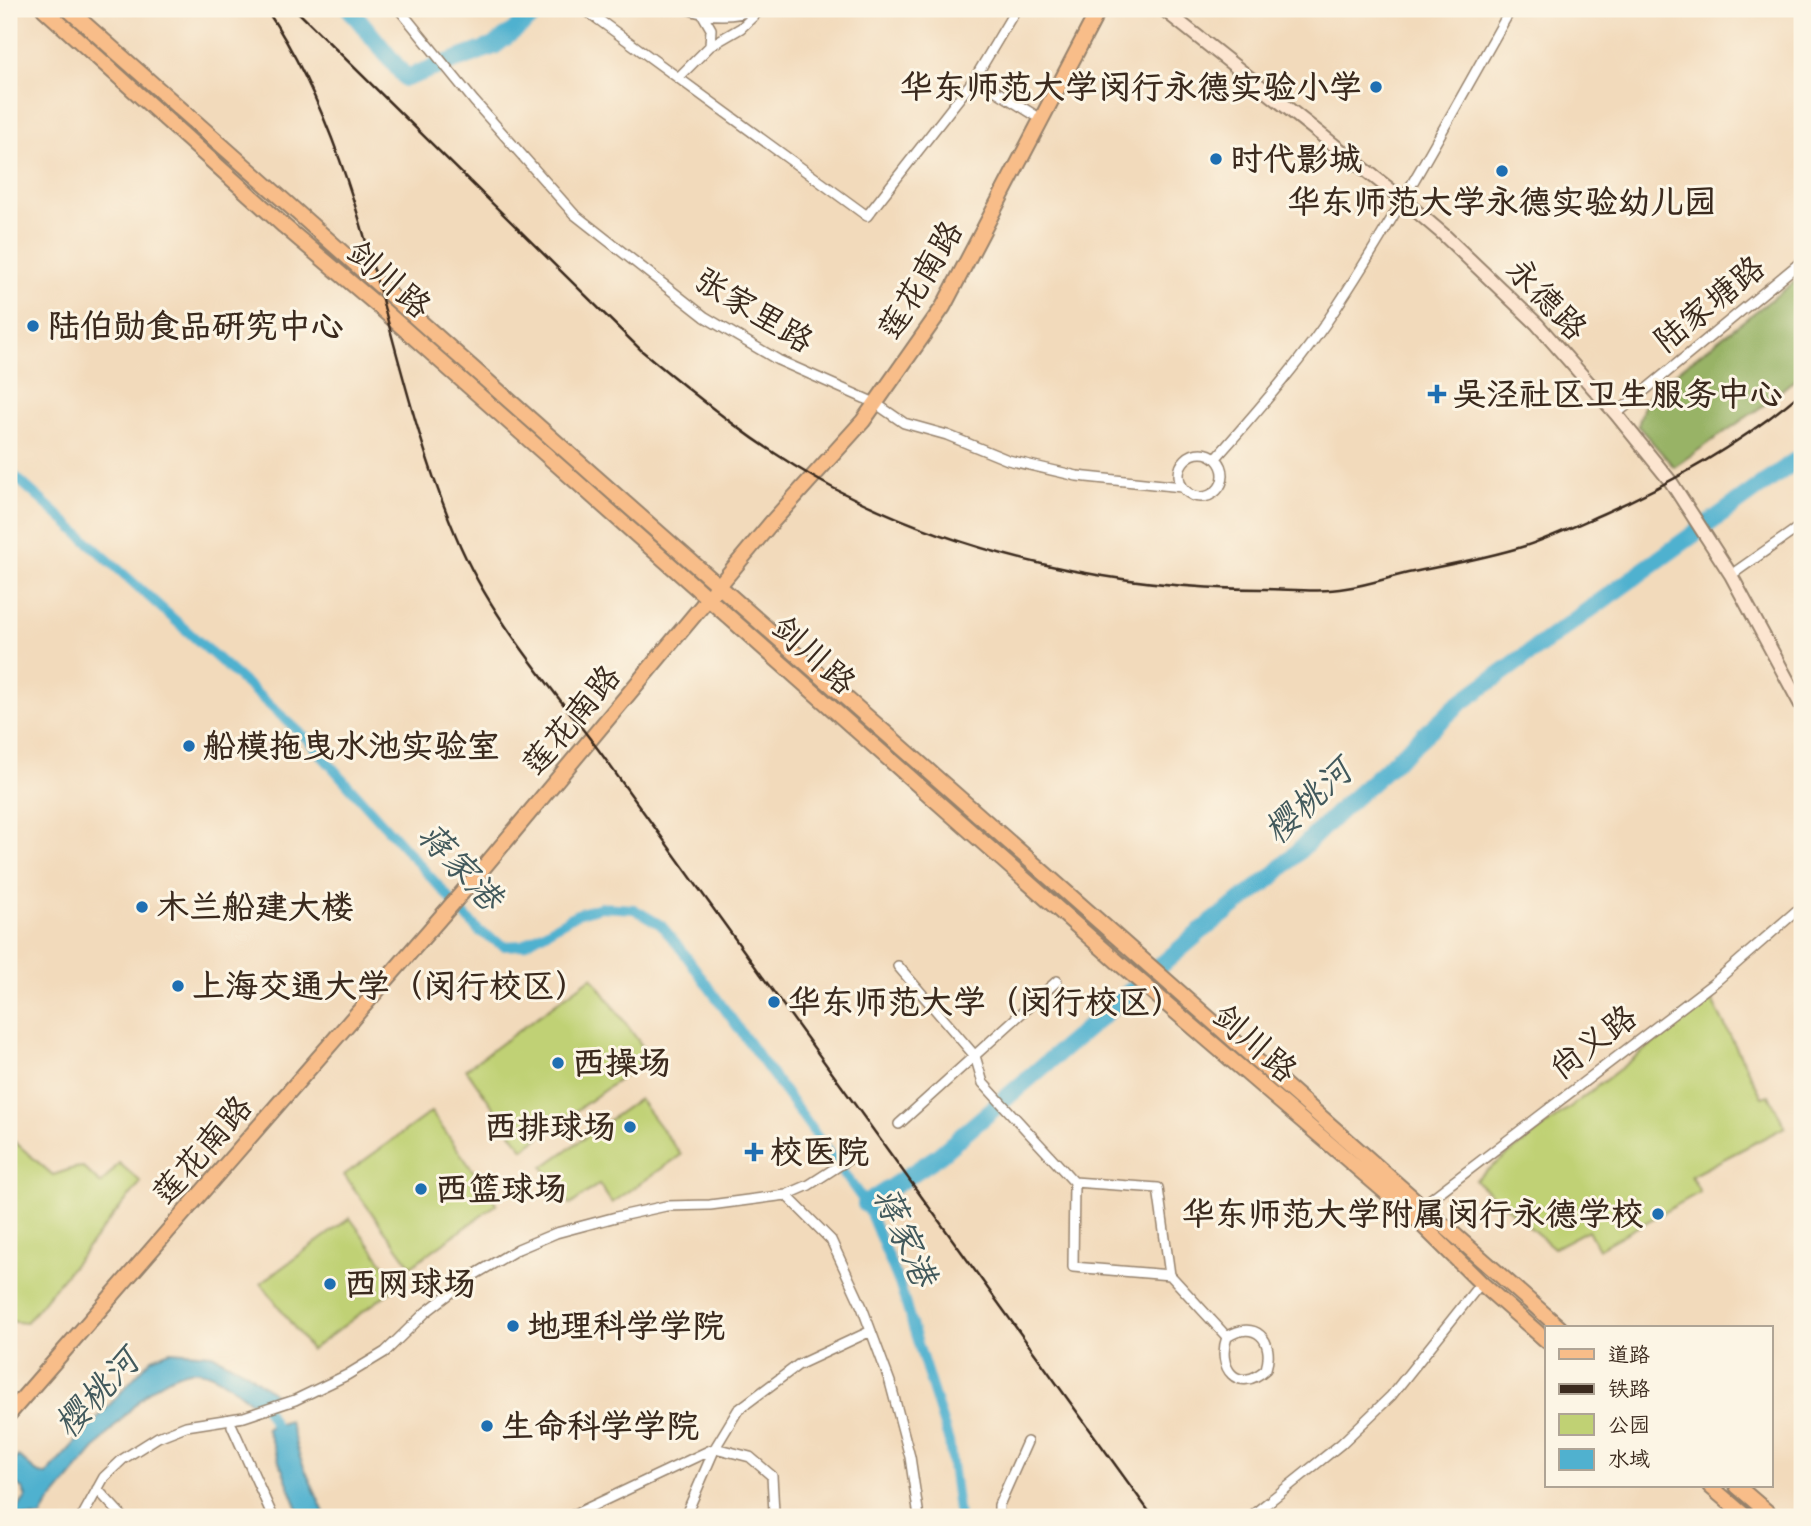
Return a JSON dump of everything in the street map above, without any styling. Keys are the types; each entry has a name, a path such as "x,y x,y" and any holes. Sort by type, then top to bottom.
{"main road":[{"name":"剑川路","path":"44,9 284,226 383,310 1120,964 1558,1326"},
{"name":"剑川路","path":"68,9 1172,985 1416,1210 1481,1283 1545,1339"},
{"name":"莲花南路","path":"9,1413 474,880 720,585 863,421 943,307 1099,9"},
{"path":"1712,1488 1746,1517"},
{"path":"1739,1488 1773,1517"}],"street":[{"name":"张家里路","path":"398,9 574,214 705,317 778,360 875,403 904,423 947,435 1008,460 1077,476 1182,487"},
{"path":"584,9 867,216 975,78 1016,9"},
{"path":"687,9 703,15 741,15 759,9"},
{"path":"679,77 710,46 741,28 759,9"},
{"name":"永德路","path":"1163,9 1402,199 1443,234 1537,324 1666,475 1731,575 1802,707"},
{"path":"1216,458 1266,401 1335,310 1511,9"},
{"path":"703,15 711,29 710,46"},
{"path":"975,78 1041,118"},
{"name":"陆家塘路","path":"1616,414 1802,261"},
{"path":"1203,452 1216,458 1223,471 1220,486 1215,492 1201,498 1187,493 1182,487 1178,473 1189,455 1203,452"},
{"path":"1731,575 1802,525"},
{"name":"尚义路","path":"1416,1210 1715,982 1802,906"},
{"path":"898,966 975,1056 984,1083 1074,1182 1158,1188 1170,1275 1227,1337"},
{"path":"899,1124 1057,981"},
{"path":"82,1517 104,1477 123,1458 158,1437 186,1426 244,1417 295,1400 347,1375 385,1352 426,1312 474,1275 518,1249 556,1233 666,1206 710,1205 786,1195 857,1154"},
{"path":"1074,1182 1073,1268 1170,1275"},
{"path":"786,1195 831,1240 871,1331 890,1382 910,1457 919,1517"},
{"path":"1250,1517 1341,1444 1391,1395 1481,1283"},
{"path":"1245,1330 1257,1333 1265,1339 1270,1350 1266,1369 1253,1380 1238,1378 1228,1371 1223,1349 1227,1337 1245,1330"},
{"path":"685,1517 715,1448 737,1410 798,1365 871,1331"},
{"path":"232,1426 274,1517"},
{"path":"999,1517 999,1505 1027,1442"},
{"path":"569,1517 715,1448 750,1457 772,1476 773,1517"},
{"path":"97,1489 122,1517"}],"green space":[{"path":"1802,276 1802,373 1764,405 1674,467 1638,426 1645,402 1653,390"},
{"name":"西操场","path":"592,977 650,1057 523,1149 466,1069"},
{"path":"1711,999 1762,1097 1769,1095 1785,1127 1691,1176 1700,1192 1598,1249 1588,1230 1554,1248 1475,1180"},
{"name":"西排球场","path":"639,1099 681,1155 612,1203 599,1184 570,1205 543,1167"},
{"name":"西篮球场","path":"431,1112 497,1204 411,1266 344,1175"},
{"path":"9,1137 53,1175 83,1167 101,1184 119,1163 141,1182 26,1323 9,1321"},
{"name":"西网球场","path":"350,1218 399,1285 311,1350 261,1283"}],"water":[{"path":"170,1351 212,1354 246,1372 276,1395 251,1402 223,1381 207,1373 190,1371 173,1376 151,1390 134,1406 47,1506 41,1517 12,1517 26,1497 23,1490 9,1478 9,1467 18,1456 39,1474 46,1475 152,1358"},
{"path":"289,1421 300,1458 326,1517 301,1517 266,1428"}],"waterway":[{"path":"350,9 406,78 494,46 542,9"},
{"name":"樱桃河","path":"866,1204 937,1157 1201,931 1272,877 1346,805 1460,703 1802,456"},
{"name":"蒋家港","path":"9,471 305,737 479,931 504,946 523,945 577,914 601,907 634,909 661,925 866,1204 899,1283 949,1442 959,1517"},
{"name":"樱桃河","path":"256,1390 281,1437"}],"railway":[{"path":"266,9 301,69 329,132 353,198 431,471 456,536 486,595 523,650 603,756 1153,1517"},
{"path":"295,9 642,351 734,424 807,474 883,512 988,550 1042,564 1152,583 1208,587 1315,591 1362,585 1511,550 1574,527 1655,489 1706,460 1756,428 1802,392"}],"place":[{"name":"华东师范大学闵行永德实验小学","path":"1376,87"},
{"name":"时代影城","path":"1216,159"},
{"name":"华东师范大学永德实验幼儿园","path":"1502,171"},
{"name":"陆伯勋食品研究中心","path":"33,326"},
{"name":"吴泾社区卫生服务中心","path":"1437,394"},
{"name":"船模拖曳水池实验室","path":"189,746"},
{"name":"木兰船建大楼","path":"142,907"},
{"name":"上海交通大学（闵行校区）","path":"178,986"},
{"name":"华东师范大学（闵行校区）","path":"774,1002"},
{"name":"西操场","path":"558,1063"},
{"name":"西排球场","path":"630,1127"},
{"name":"校医院","path":"754,1152"},
{"name":"西篮球场","path":"421,1189"},
{"name":"华东师范大学附属闵行永德学校","path":"1658,1214"},
{"name":"西网球场","path":"330,1284"},
{"name":"地理科学学院","path":"513,1326"},
{"name":"生命科学学院","path":"487,1426"}]}
